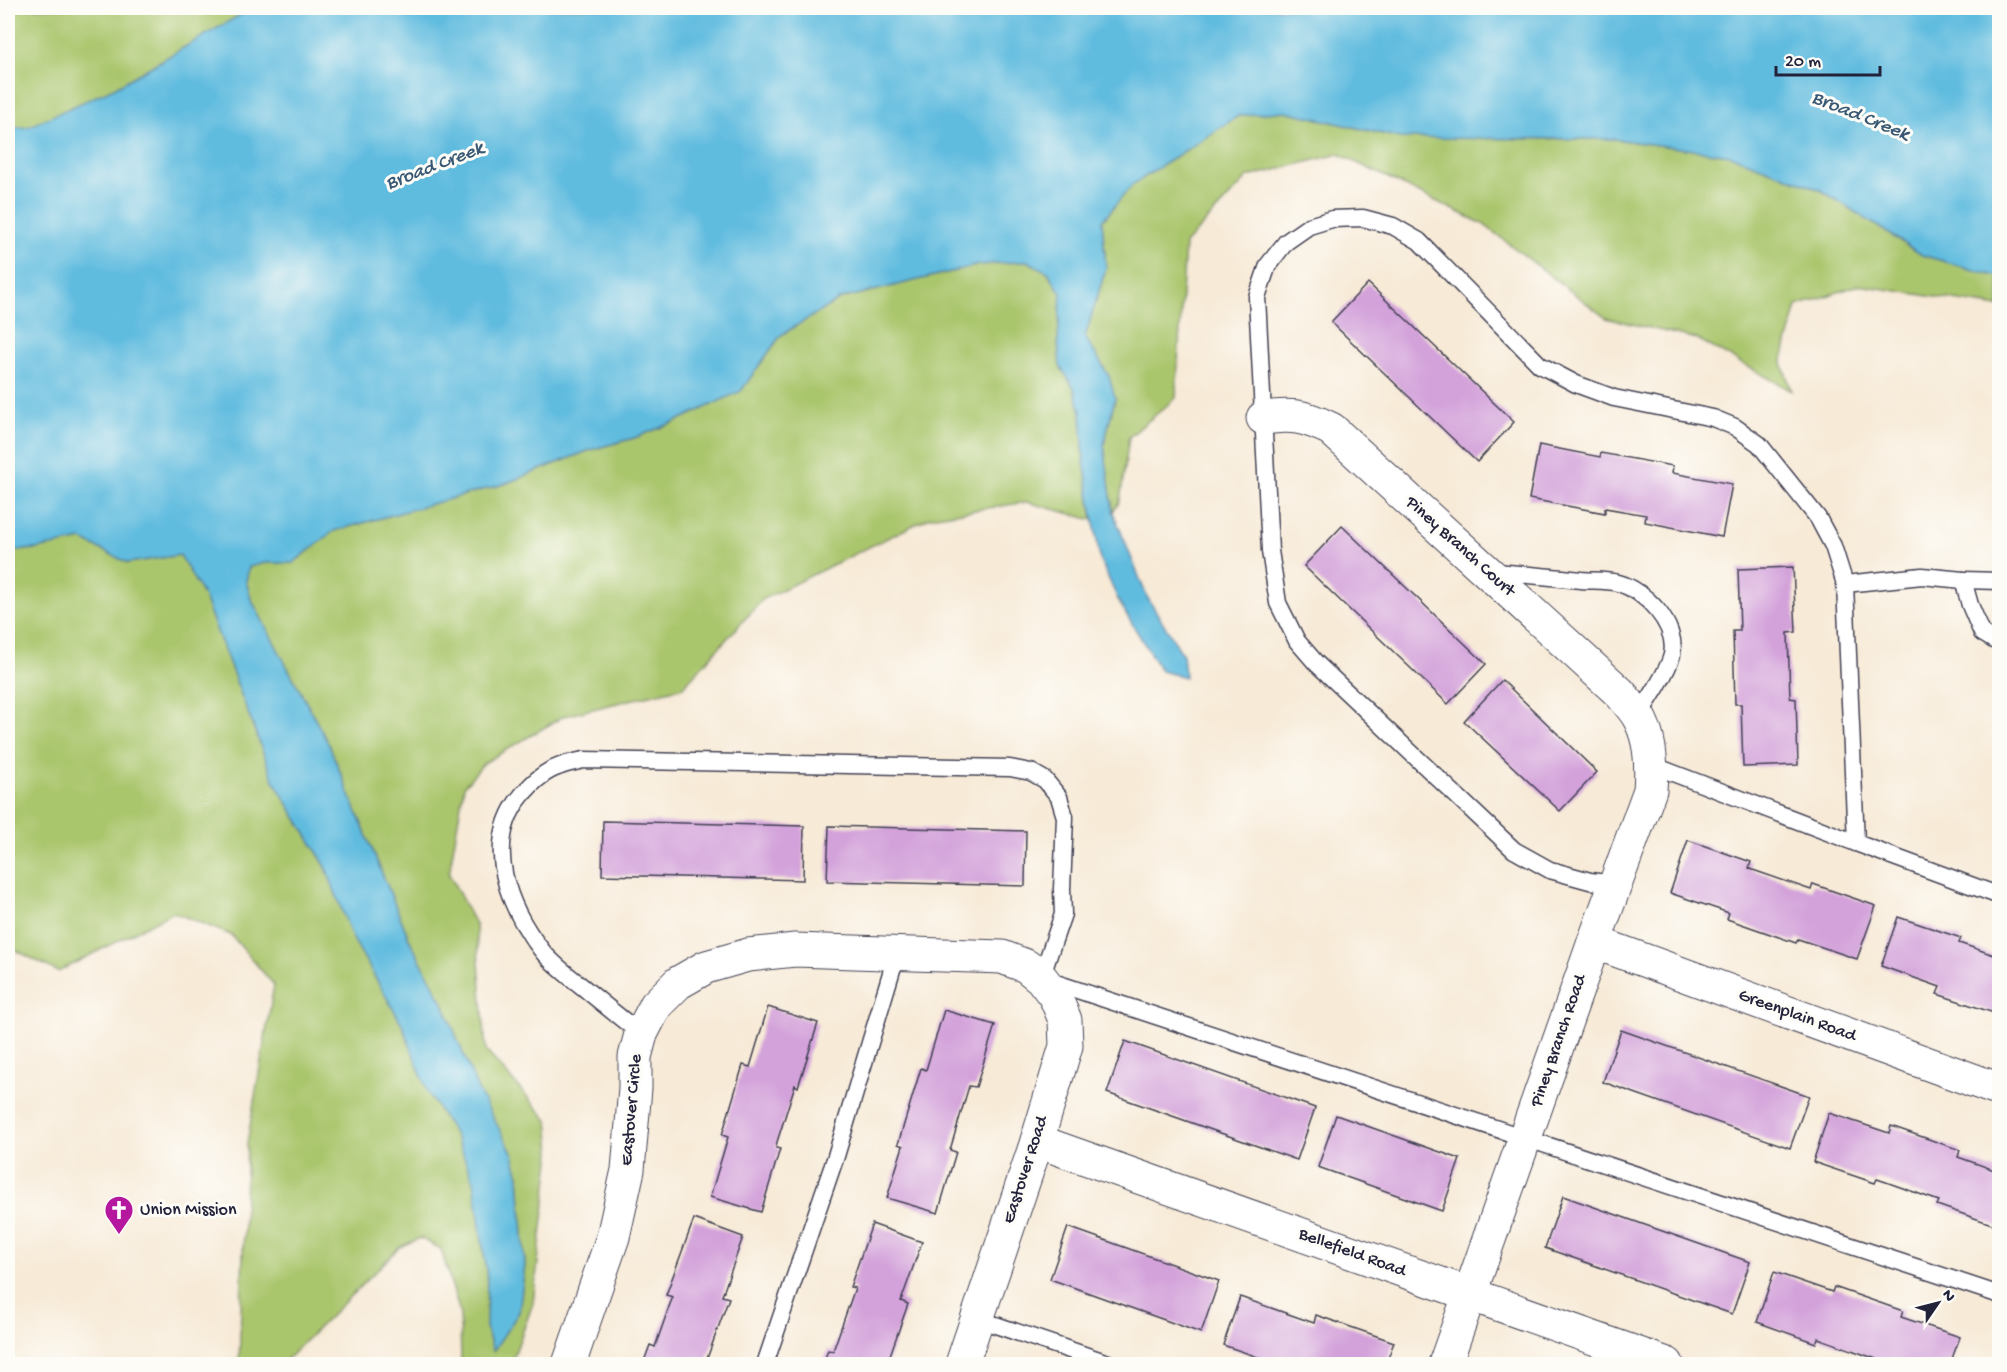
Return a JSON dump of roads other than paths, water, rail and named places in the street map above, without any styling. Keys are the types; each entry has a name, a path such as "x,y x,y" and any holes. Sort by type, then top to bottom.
{"street":[{"name":"Piney Branch Court","path":"1263,418 1284,415 1309,418 1331,429 1620,693 1638,716"},
{"name":"Piney Branch Road","path":"1445,1365 1650,790 1652,765 1645,732 1638,716"},
{"name":"Greenplain Road","path":"1594,942 2000,1090"},
{"name":"Eastover Circle","path":"569,1365 613,1237 625,1181 634,1100 635,1057 641,1034 656,1005 678,983 706,967 748,955 795,950 1002,957 1026,966 1041,978"},
{"name":"Eastover Road","path":"962,1365 1037,1141 1066,1046 1065,1020 1055,996 1041,978"},
{"name":"Bellefield Road","path":"1037,1141 1667,1365"}],"lane":[{"path":"1615,884 1590,881 1550,870 1514,849 1316,663 1297,641 1278,603 1270,551 1257,297 1268,265 1286,242 1310,226 1332,219 1363,218 1393,226 1419,241 1540,364 1576,384 1614,398 1713,418 1735,427 1759,444 1818,518 1833,546 1845,584 1856,843"},
{"path":"1486,571 1618,583 1640,593 1658,610 1667,627 1672,656 1651,698 1638,716"},
{"path":"1845,584 1922,576 2000,581"},
{"path":"1964,580 1970,605 1982,633 2000,644"},
{"path":"641,1034 560,969 543,952 518,913 504,876 500,855 503,833 513,806 533,781 557,767 584,760 1010,768 1031,772 1045,780 1059,797 1065,817 1063,914 1041,978 2000,1295"},
{"path":"1652,765 2000,896"},
{"path":"765,1365 836,1156 897,953"},
{"path":"978,1319 1111,1365"}],"water":[{"name":"Broad Creek","path":"252,8 1999,8 1999,277 1922,255 1821,190 1730,155 1614,139 1400,138 1285,111 1238,116 1132,185 1102,221 1106,268 1085,337 1109,376 1115,398 1104,444 1113,512 1147,597 1183,655 1185,677 1161,671 1120,604 1100,559 1084,461 1081,412 1074,388 1060,366 1058,341 1061,293 1048,272 1027,261 979,265 840,299 781,335 741,391 677,421 634,438 590,450 504,484 334,531 293,563 265,563 249,567 246,581 251,599 329,745 410,941 442,1001 478,1090 513,1154 519,1176 525,1265 519,1312 493,1351 486,1327 487,1277 474,1181 455,1135 428,1093 402,1024 352,937 325,865 274,781 204,597 180,555 128,563 82,540 36,549 8,551 8,128 28,127 114,88"}],"place":[{"name":"Union Mission","path":"119,1236"}]}
